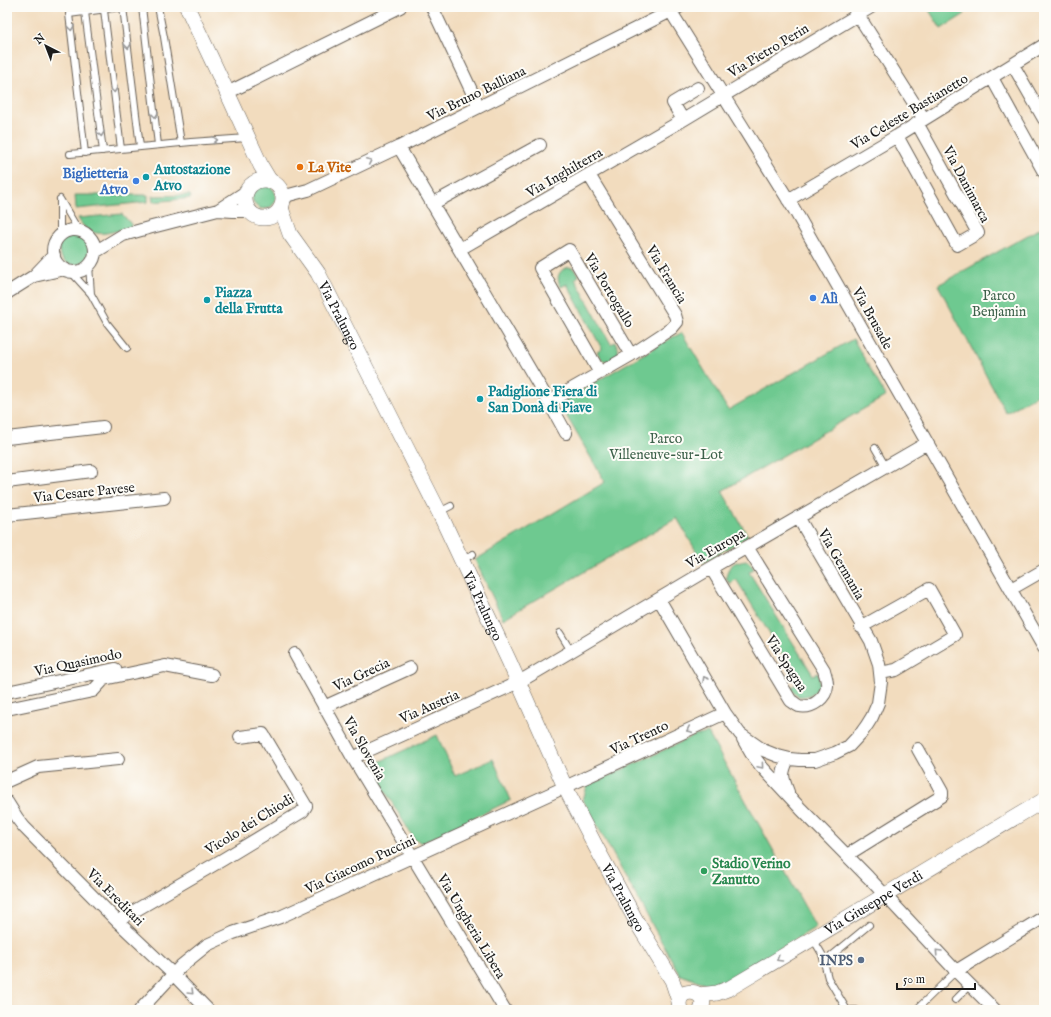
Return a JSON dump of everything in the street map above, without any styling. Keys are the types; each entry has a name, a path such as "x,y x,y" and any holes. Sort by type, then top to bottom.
{"street":[{"name":"Via Pralungo","path":"187,7 261,166 270,181 275,183 282,193 282,204 290,234"},
{"path":"227,92 400,7"},
{"path":"432,7 479,107"},
{"name":"Via Pietro Perin","path":"723,95 855,11 871,7"},
{"name":"Via Bruno Balliana","path":"282,204 290,195 308,190 399,148 673,9"},
{"name":"Via Brusade","path":"673,9 723,95 823,259 1044,648"},
{"path":"855,11 921,121"},
{"name":"Via Celeste Bastianetto","path":"788,200 897,136 1044,45"},
{"path":"1013,65 1044,119"},
{"path":"992,78 1044,172"},
{"path":"682,120 673,103 698,88"},
{"name":"Via Inghilterra","path":"460,249 589,175 723,95"},
{"name":"Via Danimarca","path":"897,136 957,245 978,233 921,121"},
{"name":"Via Pralungo","path":"251,143 252,168 246,203 251,212 258,216 266,217 290,234 318,273 445,509 565,787 624,900 684,1002"},
{"path":"432,204 540,145"},
{"path":"399,148 460,249 566,433"},
{"name":"Via Francia","path":"549,402 631,355 672,328 677,322 675,315 589,175"},
{"path":"218,210 249,189 254,183 260,181 270,181"},
{"path":"266,217 273,215 278,211 282,204"},
{"path":"90,237 123,235 218,210 251,212"},
{"path":"34,276 68,271 80,271 86,268 93,259 95,252 90,237 85,233 70,231 60,236 55,244 53,250 58,264 68,271"},
{"path":"95,252 123,235"},
{"name":"Via Portogallo","path":"600,373 540,268 569,250 631,355"},
{"path":"7,293 34,276 54,255"},
{"path":"7,438 103,427"},
{"name":"Via Europa","path":"519,682 798,517 927,443"},
{"path":"7,482 91,471"},
{"name":"Via Cesare Pavese","path":"7,515 164,498"},
{"name":"Via Germania","path":"788,759 815,760 849,746 872,717 878,703 881,682 879,664 874,649 798,517"},
{"name":"Via Spagna","path":"711,568 791,701 800,706 816,703 824,694 827,685 824,670 747,547"},
{"path":"1011,589 1044,570"},
{"path":"862,626 929,589 955,635 896,670 880,673"},
{"path":"659,599 725,713 761,766 994,1010"},
{"name":"Via Slovenia","path":"295,654 353,758 412,857"},
{"name":"Via Quasimodo","path":"7,692 131,666"},
{"path":"7,709 93,691 104,679 165,666 212,676"},
{"name":"Via Grecia","path":"324,707 410,668"},
{"name":"Via Austria","path":"353,758 519,682"},
{"name":"Via Trento","path":"565,787 725,713"},
{"name":"Vicolo dei Chiodi","path":"118,922 130,913 303,811 306,806 263,734 240,737"},
{"path":"740,734 763,750 788,759 783,769 783,779 791,798"},
{"path":"847,855 942,796 942,792 918,749"},
{"path":"7,781 38,767 118,759"},
{"name":"Via Giacomo Puccini","path":"140,1010 173,974 193,955 207,945 233,933 280,917 565,787"},
{"name":"Via Giuseppe Verdi","path":"684,1002 730,988 1044,800"},
{"name":"Via Ereditari","path":"7,802 24,827 208,1010"},
{"name":"Via Ungheria Libera","path":"412,857 505,1010"},
{"path":"956,971 1044,917"},
{"path":"684,1002 703,1002 701,1010"}],"lane":[{"path":"85,153 69,14 123,7 140,147"},
{"path":"142,7 158,145"},
{"path":"158,7 181,143"},
{"path":"104,10 121,149"},
{"path":"86,12 103,151"},
{"path":"70,154 181,143 251,143"},
{"path":"60,236 60,199 79,231"},
{"path":"89,265 91,294"},
{"path":"68,271 91,294 107,323 127,348"},
{"path":"875,448 886,467"},
{"path":"560,633 571,651"},
{"path":"824,962 869,925"},
{"path":"813,939 822,954 828,978 847,1010"},
{"path":"916,1010 956,971"},
{"path":"955,1000 970,985"}],"green space":[{"path":"927,7 961,7 965,14 941,29"},
{"path":"264,185 273,188 276,197 273,206 264,209 255,206 252,197 255,188"},
{"path":"75,195 148,195 148,202 76,209"},
{"path":"190,195 191,198 153,202 152,196"},
{"path":"122,214 131,224 131,227 109,233 95,233 83,225 78,218"},
{"name":"Parco Benjamin","path":"1044,226 1044,391 1006,413 938,285"},
{"path":"74,235 85,239 89,250 85,261 74,265 63,261 59,250 63,239"},
{"path":"569,267 573,268 579,276 575,279 611,344 615,342 618,346 618,353 610,360 603,360 597,352 602,349 567,284 561,287 559,283 558,277 560,272"},
{"name":"Parco Villeneuve-sur-Lot","path":"682,333 728,410 853,339 886,396 722,491 748,536 703,563 677,518 503,619 475,560 605,482 559,403"},
{"path":"746,560 754,569 749,572 813,675 818,673 818,687 812,694 798,696 790,688 799,682 736,579 730,584 726,578 728,570 734,563"},
{"name":"Stadio Verino Zanutto","path":"708,733 816,927 717,987 680,975 583,800 587,786 694,736"},
{"path":"437,735 455,776 493,759 511,800 422,843 414,839 370,766"}],"place":[{"name":"La Vite","path":"300,167"},
{"name":"Autostazione Atvo","path":"146,177"},
{"name":"Biglietteria Atvo","path":"136,181"},
{"name":"Alì","path":"813,298"},
{"name":"Piazza della Frutta","path":"207,300"},
{"name":"Padiglione Fiera di San Donà di Piave","path":"480,399"},
{"name":"Stadio Verino Zanutto","path":"704,871"},
{"name":"INPS","path":"861,960"}]}
